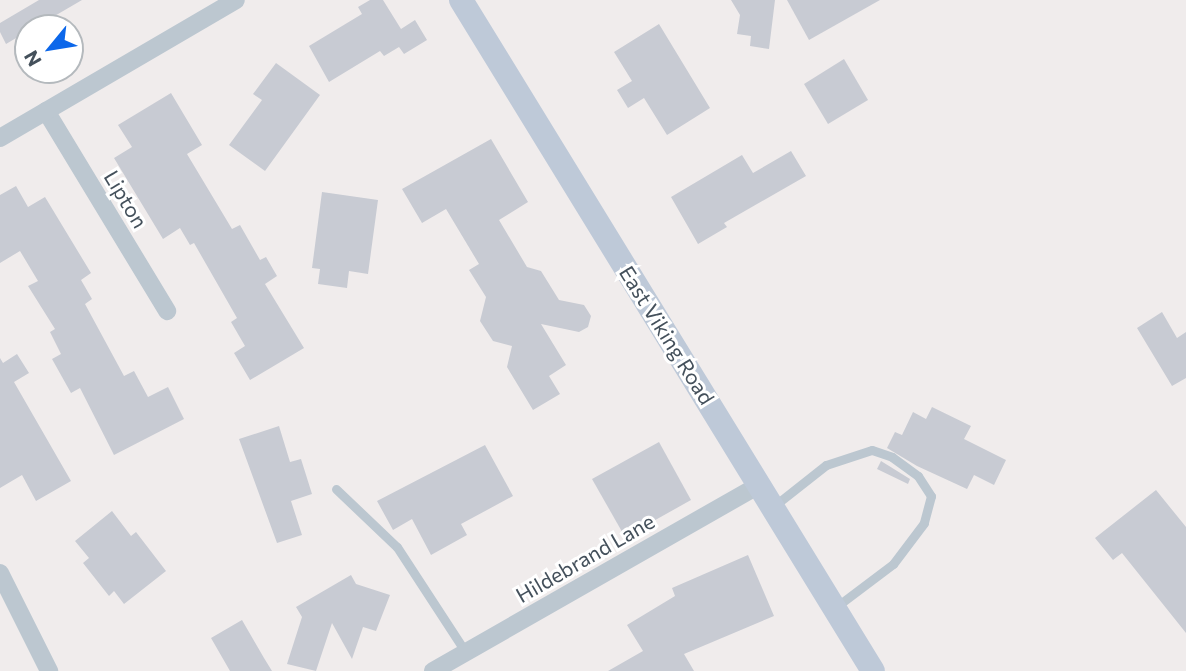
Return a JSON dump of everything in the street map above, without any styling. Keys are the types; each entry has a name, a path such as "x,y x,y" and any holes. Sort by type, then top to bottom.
{"street":[{"path":"0,138 236,0"},
{"name":"East Viking Road","path":"461,0 873,671"},
{"name":"Lipton","path":"46,111 167,311"},
{"name":"Hildebrand Lane","path":"433,671 759,485"},
{"path":"0,573 49,671"}],"lane":[{"path":"772,507 826,466 872,450 892,457 918,476 931,496 924,523 893,564 834,608"},
{"path":"336,489 397,547 466,653"}],"building":[{"path":"39,0 82,0 58,14 15,14"},
{"path":"370,0 383,0 401,29 415,20 427,40 404,54 399,47 384,56 380,51 329,82 309,46 362,14 358,7"},
{"path":"731,0 775,0 769,49 750,46 751,36 737,34 740,15"},
{"path":"787,0 880,0 809,40"},
{"path":"14,15 14,39 6,44 0,32 0,23"},
{"path":"659,24 710,108 667,135 644,98 628,108 617,90 632,81 614,52"},
{"path":"844,59 868,100 828,124 804,84"},
{"path":"276,63 320,95 265,171 229,145 262,100 253,94"},
{"path":"171,93 202,145 187,154 232,229 240,225 260,260 266,257 277,276 265,284 304,348 250,380 234,353 245,346 231,322 237,318 194,243 190,245 180,228 163,239 114,158 132,147 118,125"},
{"path":"491,139 528,202 499,220 527,267 541,271 559,300 584,305 591,316 588,327 579,332 541,324 566,365 549,376 560,394 533,410 507,367 512,346 493,341 480,321 486,297 469,270 479,264 446,209 422,223 402,189"},
{"path":"791,151 806,176 724,223 727,227 698,244 671,197 742,155 753,173"},
{"path":"16,186 28,207 45,197 91,273 81,280 92,299 85,304 124,376 134,371 148,397 168,387 184,419 114,455 80,388 71,393 52,359 61,354 50,332 55,329 28,286 38,281 20,251 0,263 0,195"},
{"path":"322,192 378,200 368,274 349,271 347,288 318,284 320,269 312,268"},
{"path":"1162,312 1177,338 1186,332 1186,378 1172,386 1137,328"},
{"path":"17,354 29,373 14,382 71,481 36,501 22,475 0,488 0,358 3,363"},
{"path":"932,407 971,426 964,439 1006,460 994,485 974,475 967,489 917,466 887,448 895,432 902,435 913,412 926,419"},
{"path":"279,426 290,462 301,459 312,494 291,501 302,535 277,543 239,439"},
{"path":"659,442 691,500 625,537 592,479"},
{"path":"485,445 513,496 461,524 467,535 431,555 412,519 393,530 377,501"},
{"path":"881,461 910,479 908,484 877,469"},
{"path":"1156,490 1186,527 1186,633 1122,553 1113,560 1095,538"},
{"path":"112,511 131,536 136,532 166,571 124,604 114,591 109,596 83,563 89,558 75,541"},
{"path":"748,555 774,616 684,654 694,671 608,671 643,651 627,625 675,596 672,588"},
{"path":"351,575 356,584 390,595 376,631 363,627 352,659 332,623 316,671 287,664 302,617 296,607"},
{"path":"242,620 272,671 230,671 211,638"}]}
